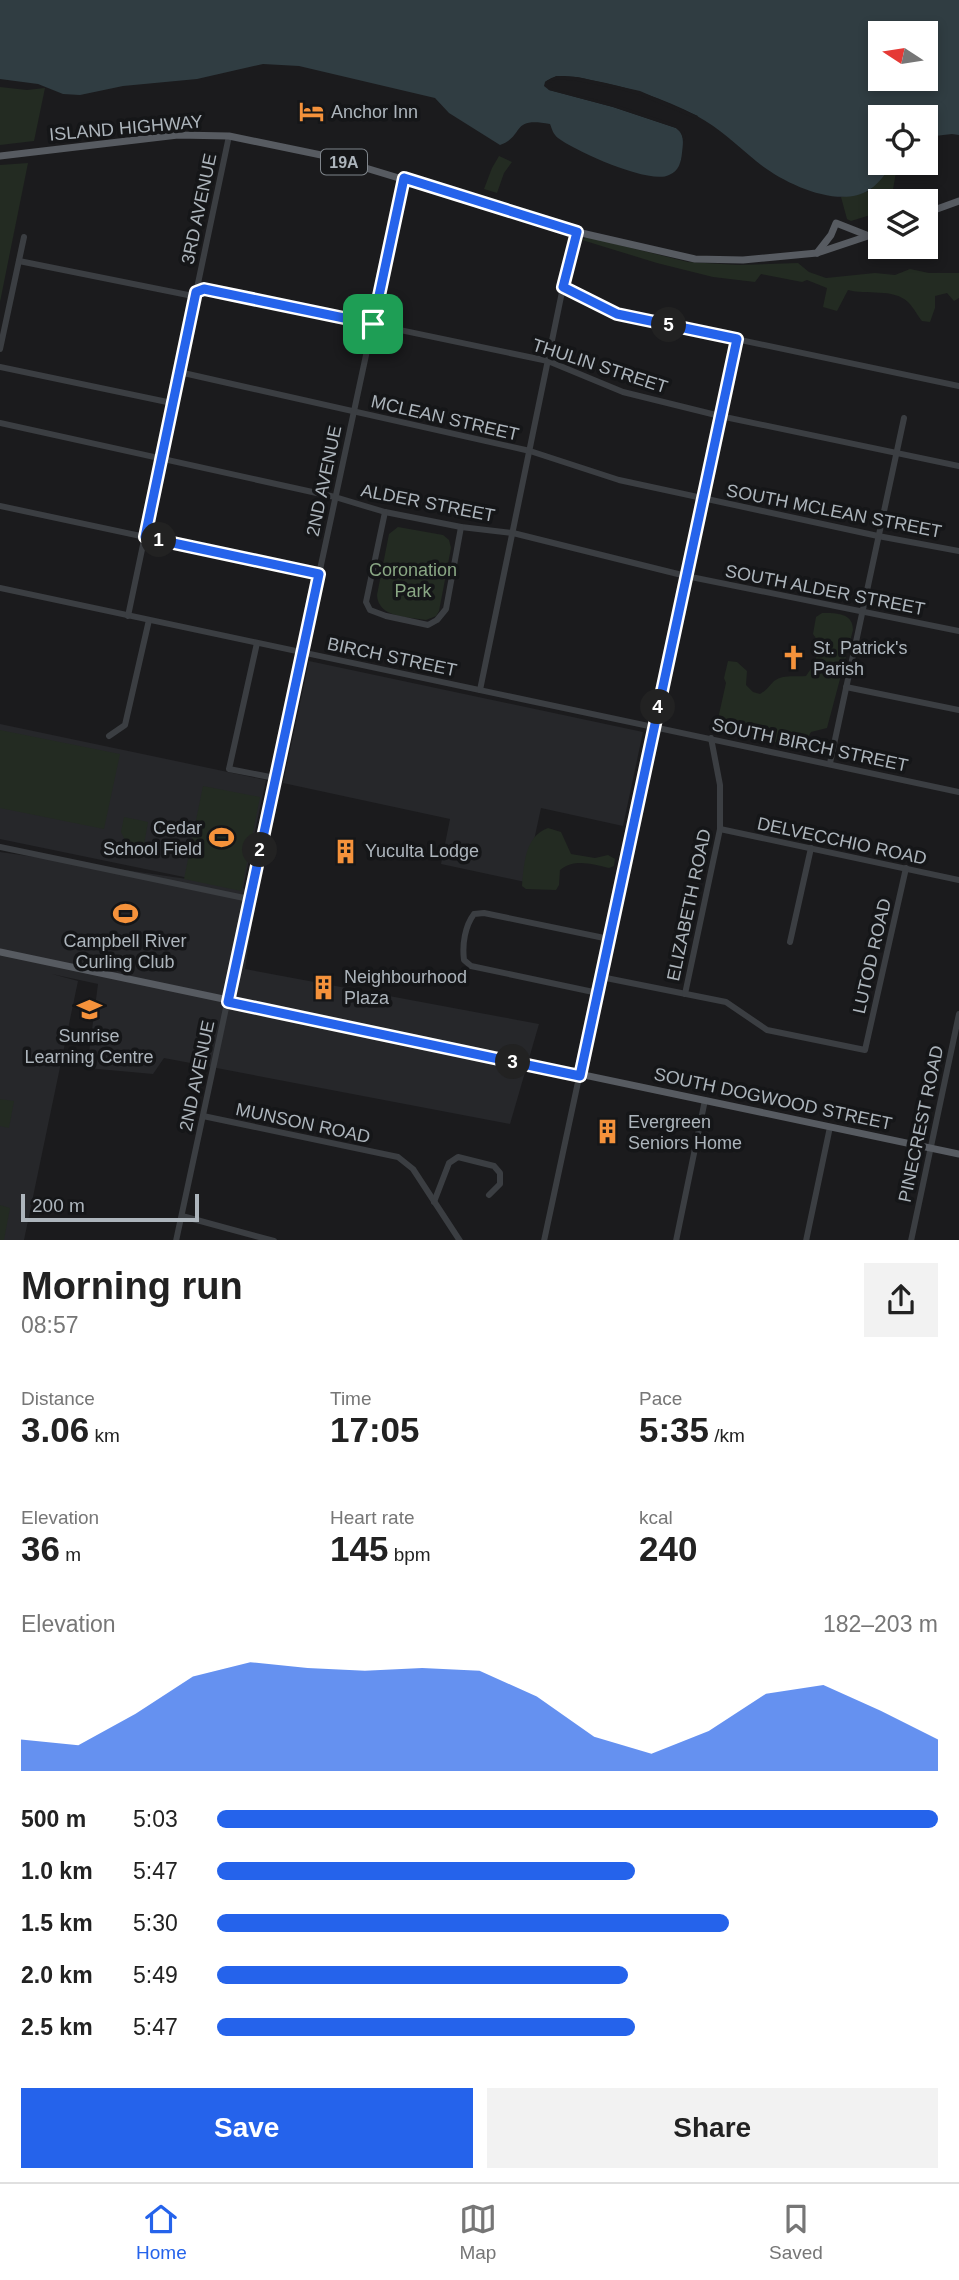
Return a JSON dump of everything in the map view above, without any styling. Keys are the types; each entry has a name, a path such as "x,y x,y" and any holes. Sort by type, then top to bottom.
{"main road":[{"name":"ISLAND HIGHWAY","path":"0,156 178,135 229,136 296,149 404,178 577,232 687,258 743,260 817,253"},
{"path":"938,209 959,201"},
{"path":"817,253 831,235 836,223 868,235"},
{"name":"19A","path":"817,253 868,237"},
{"name":"SOUTH DOGWOOD STREET","path":"0,952 959,1154"}],"street":[{"name":"3RD AVENUE","path":"128,616 229,136"},
{"name":"2ND AVENUE","path":"176,1240 404,178"},
{"path":"480,690 563,287 577,232"},
{"path":"0,349 24,237"},
{"name":"THULIN STREET","path":"19,261 188,295 204,289 548,361 623,392 720,416 959,466"},
{"path":"563,287 617,314 959,385"},
{"path":"544,1240 737,339"},
{"path":"0,367 173,403"},
{"name":"MCLEAN STREET","path":"179,372 530,451 619,480 703,499"},
{"path":"830,763 904,418"},
{"name":"ALDER STREET","path":"0,423 335,497 385,512 461,527 513,533 686,576"},
{"name":"SOUTH MCLEAN STREET","path":"703,499 959,551"},
{"path":"0,506 319,574"},
{"path":"385,512 366,602 370,610 386,616 428,625 438,620 446,608 461,527"},
{"name":"SOUTH ALDER STREET","path":"686,576 959,631"},
{"name":"BIRCH STREET","path":"0,587 654,726"},
{"path":"109,736 125,725 149,620"},
{"path":"257,643 229,769 275,778"},
{"path":"846,687 959,710"},
{"name":"SOUTH BIRCH STREET","path":"654,726 959,792"},
{"name":"ELIZABETH ROAD","path":"685,994 720,829 720,785 711,738"},
{"name":"DELVECCHIO ROAD","path":"720,829 959,880"},
{"path":"0,847 249,899"},
{"path":"790,942 811,848"},
{"name":"LUTOD ROAD","path":"685,994 726,1002 767,1030 865,1050 906,868"},
{"path":"598,993 471,966 464,960 463,950 468,922 474,914 484,912 609,939"},
{"path":"601,977 685,994"},
{"name":"PINECREST ROAD","path":"911,1240 959,1014"},
{"path":"676,1240 705,1100"},
{"name":"MUNSON ROAD","path":"203,1116 398,1157 414,1169 434,1202"},
{"path":"806,1240 830,1127"},
{"path":"459,1240 434,1202 449,1163 458,1157 494,1166 500,1173 499,1184 489,1195"},
{"path":"182,1216 270,1240"}],"shaded area":[{"path":"0,0 959,0 959,135 938,136 938,105 868,105 868,175 884,175 868,190 842,197 810,191 780,177 713,126 671,104 632,90 573,77 555,77 545,82 549,90 676,128 681,133 683,143 677,169 669,175 659,177 630,171 580,151 558,138 550,124 537,122 523,125 513,137 500,145 449,113 435,98 299,66 263,64 197,79 123,86 80,95 63,94 38,84 0,79"},
{"path":"309,661 643,732 623,826 541,808 525,882 441,864 450,819 283,783"},
{"path":"0,724 266,780 243,888 257,891 245,969 539,1024 510,1124 164,1058 153,1074 87,1068 98,984 52,974 78,981 24,1240 0,1240 0,852 208,882 0,839"}],"green space":[{"path":"0,87 27,90 45,88 34,141 0,145"},
{"path":"499,156 512,162 504,173 497,193 484,189"},
{"path":"28,163 0,302 0,165"},
{"path":"880,175 895,175 893,189 871,189"},
{"path":"868,191 868,216 851,221 847,219 841,197"},
{"path":"587,237 688,262 738,265 798,263 809,272 826,278 875,273 895,275 910,269 929,273 959,273 959,298 954,301 947,293 935,296 935,308 930,322 922,321 902,298 887,293 848,290 837,311 823,307 827,288 807,280 802,282 761,274 755,282 713,277 582,240"},
{"name":"Coronation Park","path":"398,527 443,535 449,540 451,548 439,611 436,616 426,620 395,615 379,603 377,595 389,534"},
{"path":"822,613 847,617 853,630 827,728 811,732 805,742 792,746 716,728 728,661 737,662 747,671 746,685 753,692 760,694 778,679 806,676 817,655 818,644 813,634 816,617"},
{"path":"0,730 120,754 104,829 0,808"},
{"name":"Cedar School Field","path":"203,786 260,797 241,891 184,879"},
{"path":"124,817 148,822 144,845 126,842 121,832"},
{"path":"548,828 561,832 571,854 595,858 608,855 615,859 614,866 609,868 584,863 571,864 560,870 556,890 526,889 522,886 527,852 535,837"},
{"path":"0,1099 14,1101 9,1128 0,1126"},
{"path":"0,1205 10,1208 4,1240 0,1240"}],"pier":[{"path":"556,76 577,77 640,91 698,116 696,119 618,89 556,79 548,84 556,90 614,104 677,125 684,131 684,141 681,132 676,128 549,90 544,86 545,82"}],"place":[{"name":"Anchor Inn","path":"311,112"},
{"name":"St. Patrick's Parish","path":"793,658"},
{"name":"Cedar School Field","path":"222,838"},
{"name":"Yuculta Lodge","path":"345,851"},
{"name":"Campbell River Curling Club","path":"125,914"},
{"name":"Neighbourhood Plaza","path":"324,987"},
{"name":"Sunrise Learning Centre","path":"89,1009"},
{"name":"Evergreen Seniors Home","path":"608,1132"}],"route":[{"path":"404,178 577,232 563,287 617,314 737,339 580,1076 228,1002 319,574 145,537 196,292 204,289 373,324 404,178"}]}
